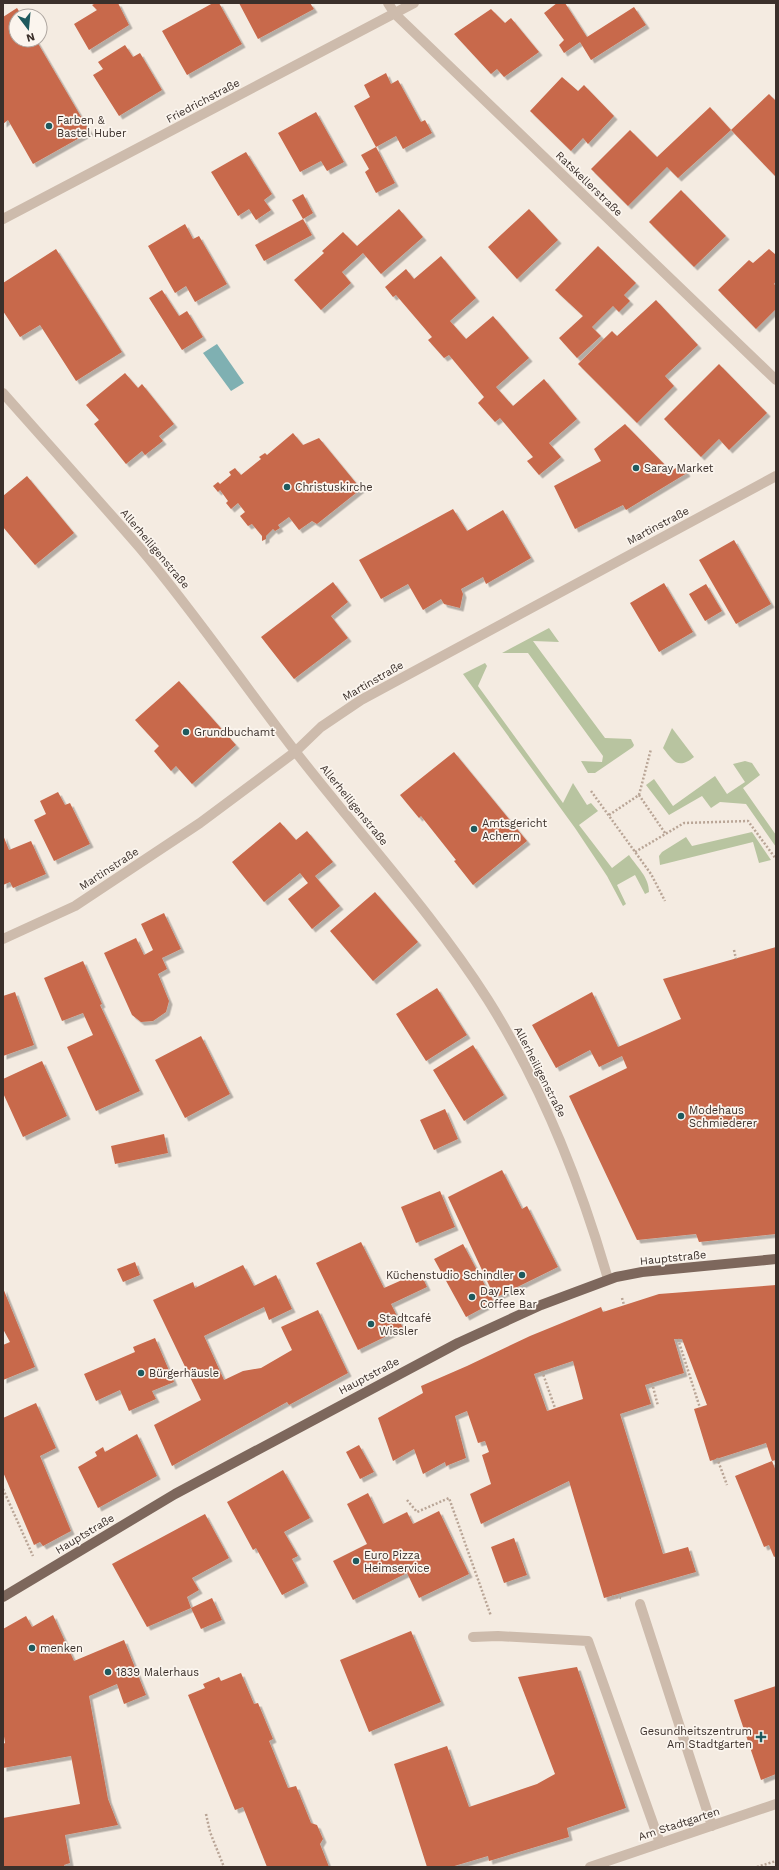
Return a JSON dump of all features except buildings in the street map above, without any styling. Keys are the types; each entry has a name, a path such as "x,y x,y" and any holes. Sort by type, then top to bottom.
{"main road":[{"name":"Hauptstraße","path":"3,1596 175,1494 458,1343 541,1305 608,1279 642,1272 776,1259"}],"street":[{"name":"Ratskellerstraße","path":"388,3 395,14 776,380"},
{"name":"Friedrichstraße","path":"3,219 414,3"},
{"name":"Allerheiligenstraße","path":"3,393 140,549 192,614 295,752 439,931 488,1001 553,1122 593,1230 608,1279"},
{"name":"Martinstraße","path":"3,939 75,906 200,823 295,752 321,727 361,700 776,476"},
{"path":"640,1604 712,1826"},
{"path":"473,1637 498,1636 588,1641 660,1843"},
{"name":"Am Stadtgarten","path":"590,1867 776,1804"}],"path":[{"path":"609,815 638,795 651,749"},
{"path":"591,790 651,874 665,901"},
{"path":"638,795 665,833"},
{"path":"635,852 684,823 748,820 776,859"},
{"path":"734,950 736,959"},
{"path":"622,1298 624,1305"},
{"path":"678,1339 700,1408"},
{"path":"542,1371 555,1408"},
{"path":"652,1383 658,1406"},
{"path":"717,1458 727,1485"},
{"path":"3,1489 34,1558"},
{"path":"407,1500 417,1512 449,1498 498,1636"},
{"path":"206,1814 210,1832 224,1867"},
{"path":"757,1867 776,1861"}],"green space":[{"path":"549,628 559,642 533,641 605,738 631,739 634,745 595,773 588,773 581,761 602,762 603,756 528,653 502,653"},
{"path":"485,663 487,666 478,686 563,803 573,783 587,805 591,803 598,811 579,825 612,868 629,855 645,877 649,892 645,894 635,875 617,885 626,904 623,906 607,876 575,828 463,674"},
{"path":"672,728 694,757 684,763 673,760 663,748"},
{"path":"745,761 752,763 760,775 743,788 776,835 776,847 746,804 720,802 711,808 702,796 669,815 646,785 654,779 673,806 715,776 727,794 745,782 733,764"},
{"path":"752,832 771,860 759,863 753,842 660,865 659,856 662,852 686,837 692,846"}],"water":[{"path":"217,344 244,383 231,391 203,353"}],"place":[{"name":"Farben & Bastel Huber","path":"49,126"},
{"name":"Saray Market","path":"636,468"},
{"name":"Christuskirche","path":"287,487"},
{"name":"Grundbuchamt","path":"186,732"},
{"name":"Amtsgericht Achern","path":"474,829"},
{"name":"Modehaus Schmiederer","path":"681,1116"},
{"name":"Küchenstudio Schindler","path":"522,1275"},
{"name":"Day Flex Coffee Bar","path":"472,1297"},
{"name":"Stadtcafé Wissler","path":"371,1324"},
{"name":"Bürgerhäusle","path":"141,1373"},
{"name":"Euro Pizza Heimservice","path":"356,1561"},
{"name":"menken","path":"32,1648"},
{"name":"1839 Malerhaus","path":"108,1672"},
{"name":"Gesundheitszentrum Am Stadtgarten","path":"761,1737"}]}
